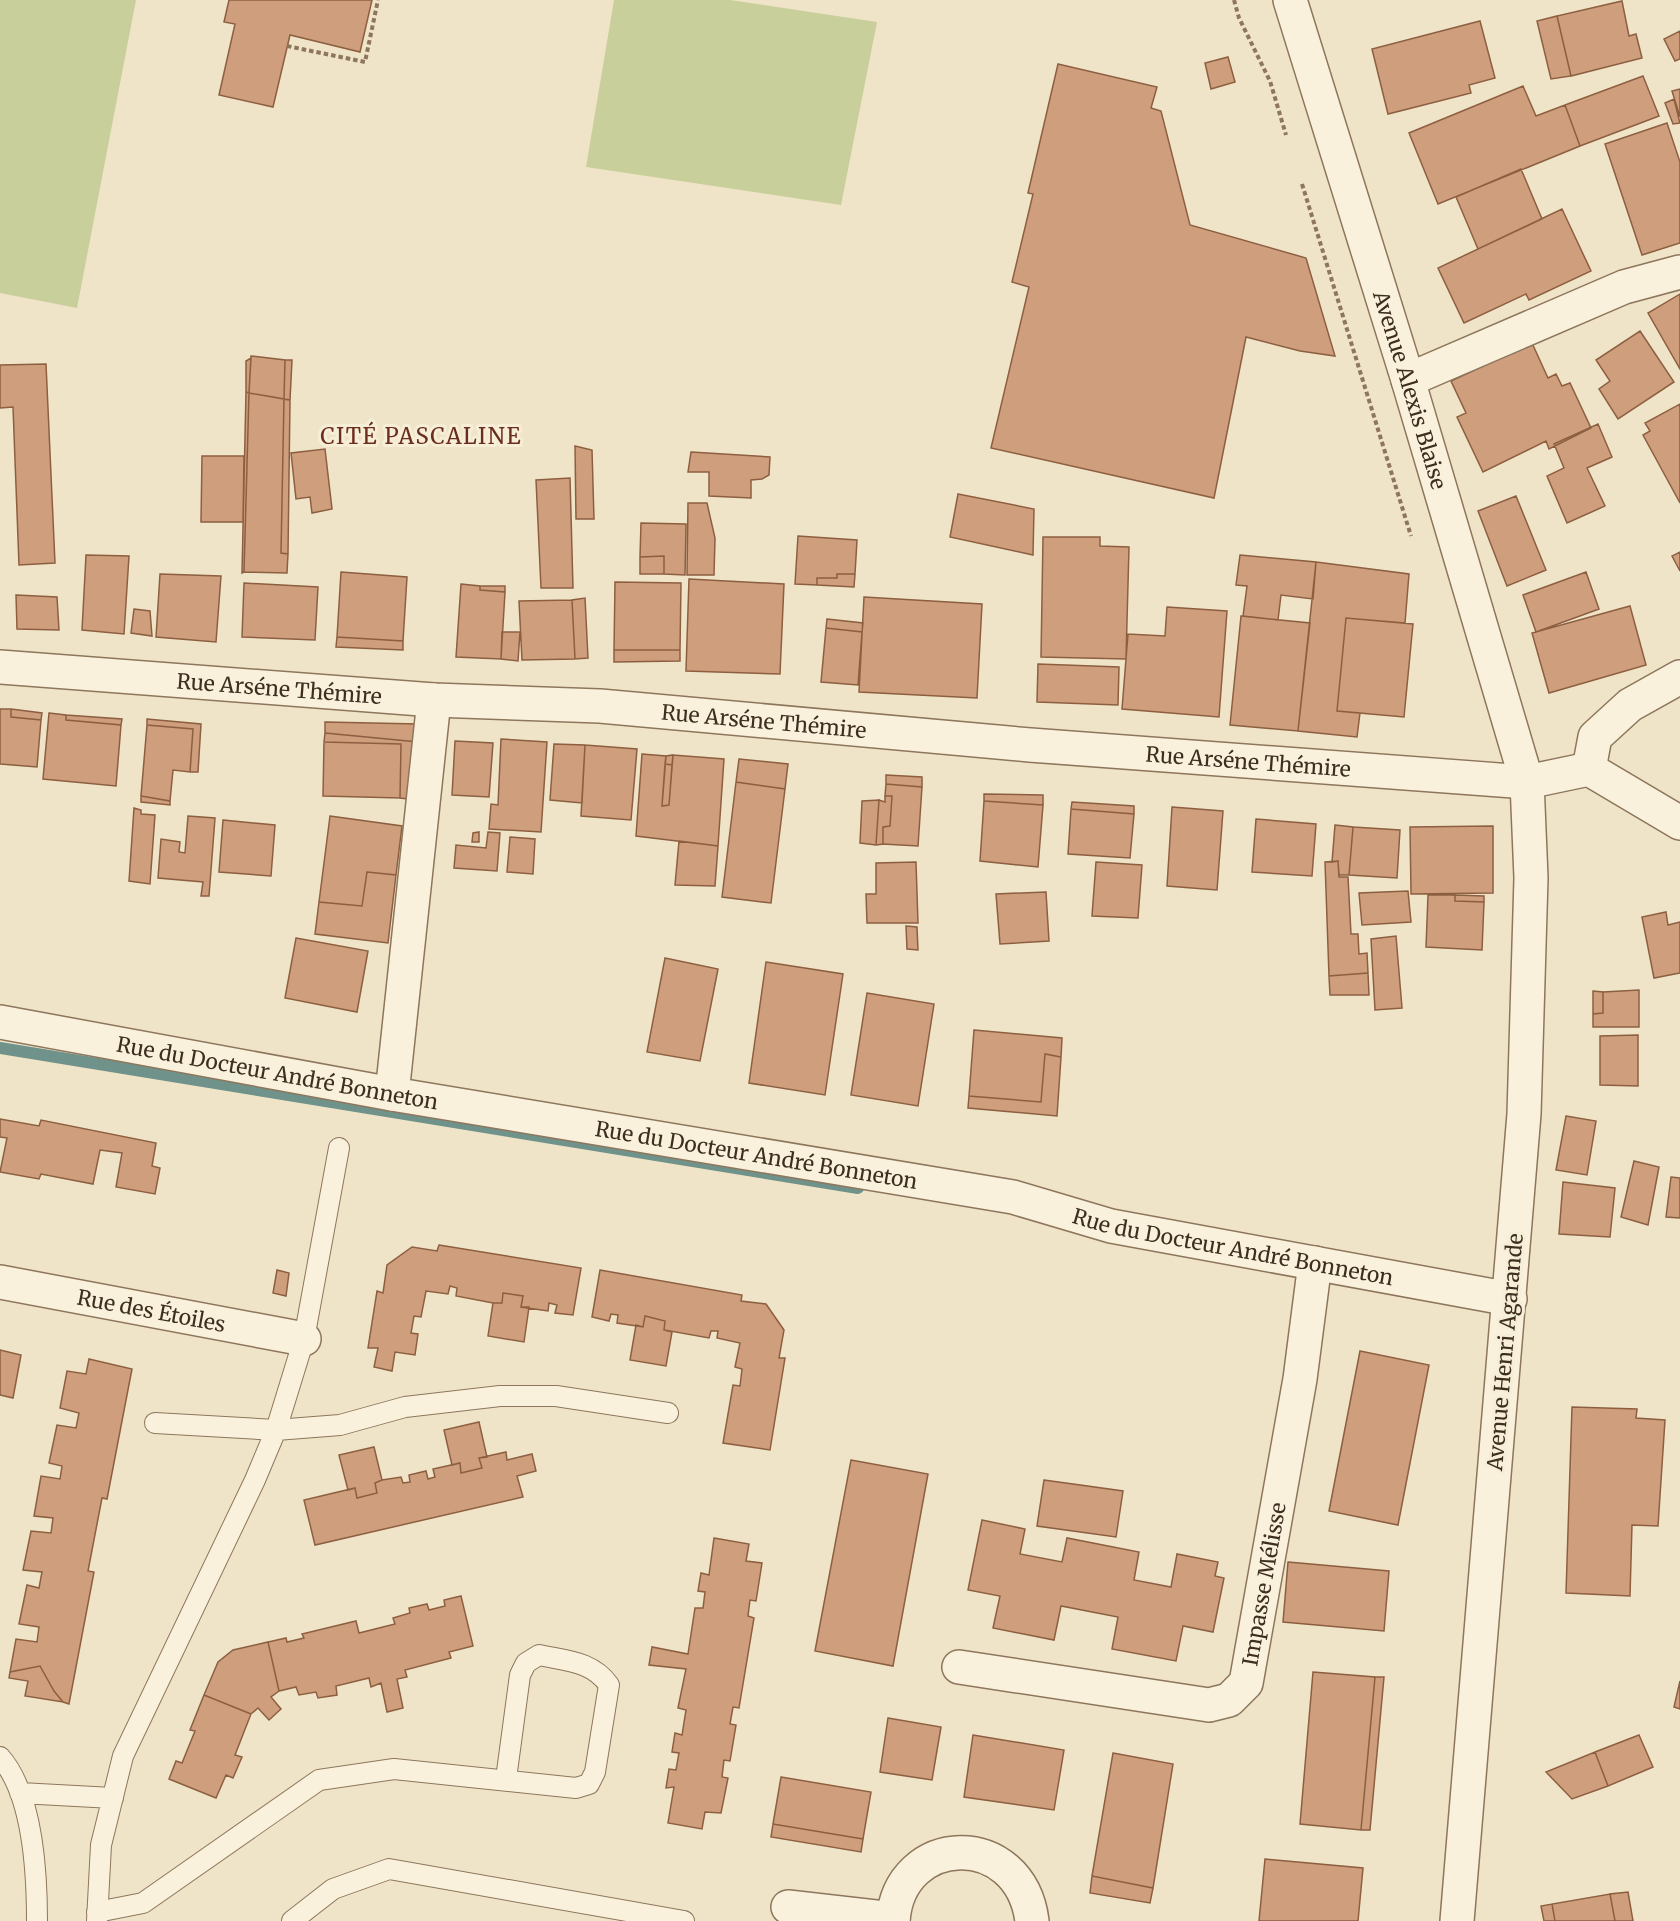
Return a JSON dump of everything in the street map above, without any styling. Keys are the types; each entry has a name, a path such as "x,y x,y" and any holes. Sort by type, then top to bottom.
{"street":[{"name":"Avenue Alexis Blaise","path":"1290,0 1408,380 1527,782"},
{"path":"1408,380 1624,288 1680,272"},
{"name":"Rue Arséne Thémire","path":"0,667 434,700 600,706 1030,745 1527,782 1588,770"},
{"path":"1680,676 1630,705 1595,737 1588,770 1680,823"},
{"path":"392,1094 434,700"},
{"name":"Avenue Henri Agarande","path":"1457,1921 1510,1299 1525,1093 1532,878 1527,782"},
{"name":"Rue du Docteur André Bonneton","path":"0,1022 392,1094 1013,1197 1111,1226 1510,1299"},
{"name":"Impasse Mélisse","path":"959,1667 1209,1705 1229,1700 1246,1683 1300,1379 1316,1263"},
{"name":"Rue des Étoiles","path":"0,1282 304,1340"},
{"path":"788,1907 893,1920 898,1895 911,1875 930,1860 954,1852 978,1854 1000,1863 1018,1879 1030,1901 1032,1921"}],"lane":[{"path":"339,1148 304,1340 276,1430 255,1480 123,1756 101,1845 97,1917 143,1903 318,1780 394,1769 576,1788 589,1784 595,1772 609,1685 600,1672 590,1666 539,1655 526,1663 520,1675 507,1779"},
{"path":"155,1423 276,1430 340,1425 405,1407 501,1396 556,1396 668,1413"},
{"path":"0,1757 21,1793 29,1830 37,1921"},
{"path":"21,1793 113,1798"},
{"path":"292,1921 333,1889 388,1869 684,1921"}],"path":[{"path":"287,46 365,62 378,0"},
{"path":"1234,0 1239,18 1269,81 1286,135"},
{"path":"1302,184 1411,536"}],"green space":[{"path":"0,0 136,0 77,308 0,293"},
{"path":"614,0 730,0 877,22 841,205 586,167"}],"building":[{"path":"229,0 372,0 360,52 290,35 273,107 219,95 235,24 224,22"},
{"path":"1622,1 1629,36 1636,34 1642,58 1571,76 1557,16"},
{"path":"1557,16 1571,76 1551,79 1537,21"},
{"path":"1480,21 1495,78 1469,85 1471,93 1388,114 1372,49"},
{"path":"1680,31 1680,59 1675,61 1664,39"},
{"path":"1228,57 1235,82 1211,89 1205,63"},
{"path":"1058,64 1157,87 1151,108 1161,111 1190,225 1306,258 1335,356 1300,351 1246,337 1214,498 991,448 1029,287 1012,282 1033,194 1028,193"},
{"path":"1643,76 1659,116 1580,146 1565,105"},
{"path":"1523,86 1536,116 1565,105 1580,146 1438,204 1409,133"},
{"path":"1680,89 1680,117 1672,91"},
{"path":"1674,99 1680,123 1673,124 1665,103"},
{"path":"1667,123 1680,162 1680,243 1642,255 1605,144"},
{"path":"1521,169 1542,219 1478,249 1456,197"},
{"path":"1562,209 1591,271 1529,300 1526,294 1464,323 1438,268"},
{"path":"1680,294 1680,369 1648,313"},
{"path":"1640,331 1674,382 1618,419 1599,389 1610,381 1596,360"},
{"path":"1532,343 1548,378 1556,374 1562,386 1570,383 1591,428 1549,449 1546,441 1483,472 1457,417 1466,413 1451,381"},
{"path":"251,356 285,360 284,399 249,393"},
{"path":"251,358 249,393 246,392 246,361"},
{"path":"285,360 292,360 290,400 284,399"},
{"path":"46,364 55,563 19,565 13,407 0,408 0,365"},
{"path":"246,392 249,393 244,572 242,573"},
{"path":"249,393 284,399 281,553 288,554 287,573 244,572"},
{"path":"284,399 290,400 288,554 281,553"},
{"path":"1680,404 1680,503 1643,435 1650,431 1645,423"},
{"path":"1598,424 1612,457 1587,468 1605,506 1567,523 1547,476 1564,468 1554,444"},
{"path":"575,446 592,450 594,519 576,519"},
{"path":"325,449 332,509 312,513 310,497 296,499 291,453"},
{"path":"691,452 770,457 769,475 762,479 751,480 751,498 709,496 709,472 688,472"},
{"path":"202,456 244,456 243,522 201,522"},
{"path":"570,478 573,588 541,588 536,480"},
{"path":"958,494 1034,509 1033,555 950,537"},
{"path":"1516,496 1546,570 1507,586 1478,511"},
{"path":"688,503 707,503 715,538 714,575 687,575"},
{"path":"641,523 686,524 685,575 664,574 664,556 640,557"},
{"path":"798,536 857,540 855,574 837,574 837,578 817,578 817,585 795,584"},
{"path":"1043,537 1100,537 1100,546 1129,547 1126,659 1041,657"},
{"path":"1680,552 1680,571 1672,556"},
{"path":"86,555 129,556 124,634 82,630"},
{"path":"1240,555 1316,562 1313,599 1281,595 1278,620 1243,616 1247,586 1236,585"},
{"path":"664,556 664,574 640,574 640,557"},
{"path":"1316,562 1409,574 1405,623 1346,618 1337,711 1360,713 1357,737 1298,731"},
{"path":"341,572 407,577 403,641 337,637"},
{"path":"1586,572 1599,609 1536,632 1523,595"},
{"path":"160,574 221,576 216,642 156,637"},
{"path":"837,574 855,574 854,587 817,585 817,578 837,578"},
{"path":"689,579 784,584 780,674 686,671"},
{"path":"615,582 681,583 680,650 614,650"},
{"path":"244,583 318,587 315,640 242,637"},
{"path":"461,584 480,586 480,590 505,592 501,659 456,657"},
{"path":"480,586 505,586 505,592 480,590"},
{"path":"16,595 57,597 59,630 17,629"},
{"path":"864,597 982,604 977,698 859,692"},
{"path":"585,598 588,658 575,659 572,600"},
{"path":"572,600 575,659 522,660 519,601"},
{"path":"1630,606 1646,665 1549,693 1532,633"},
{"path":"1167,607 1227,611 1219,717 1122,709 1128,634 1165,636"},
{"path":"134,609 150,611 152,636 131,633"},
{"path":"1241,616 1310,623 1298,731 1230,725"},
{"path":"1346,618 1413,624 1404,717 1337,711"},
{"path":"827,619 863,623 862,632 826,628"},
{"path":"826,628 862,632 858,685 821,682"},
{"path":"502,632 520,632 518,661 501,659"},
{"path":"337,637 403,641 403,650 336,647"},
{"path":"614,650 680,650 680,661 614,662"},
{"path":"1038,664 1119,667 1118,705 1037,702"},
{"path":"0,709 11,709 11,717 41,720 37,767 0,764"},
{"path":"11,709 42,713 41,720 11,717"},
{"path":"49,713 66,715 66,720 121,725 116,786 43,779"},
{"path":"66,715 122,719 121,725 66,720"},
{"path":"147,719 201,724 198,772 190,772 193,729 147,725"},
{"path":"325,722 418,724 418,742 325,733"},
{"path":"147,725 193,729 190,772 173,770 170,801 141,796"},
{"path":"325,733 418,742 416,800 400,798 401,744 324,742"},
{"path":"501,739 547,742 541,832 489,829 491,804 498,805"},
{"path":"455,741 493,743 489,797 452,795"},
{"path":"324,742 401,744 400,798 323,796"},
{"path":"554,744 585,745 582,803 550,800"},
{"path":"585,745 637,749 631,820 581,816"},
{"path":"642,754 666,756 662,806 669,805 673,755 724,759 718,846 636,836"},
{"path":"673,755 672,765 665,764 666,756"},
{"path":"739,759 788,764 785,789 736,782"},
{"path":"665,764 672,765 669,805 662,806"},
{"path":"886,775 922,777 922,787 886,784"},
{"path":"736,782 785,789 771,903 722,897"},
{"path":"886,784 922,787 918,846 883,844 883,827 890,826 892,796 885,796"},
{"path":"984,794 1043,795 1043,805 984,801"},
{"path":"141,796 170,801 170,805 141,802"},
{"path":"885,796 892,796 890,826 883,827 883,844 876,845 879,800 885,802"},
{"path":"879,800 876,845 860,843 862,801"},
{"path":"984,801 1043,805 1038,867 980,861"},
{"path":"1072,802 1134,806 1134,814 1071,809"},
{"path":"1172,807 1223,811 1217,890 1167,886"},
{"path":"134,808 141,810 141,814 155,815 150,884 129,881"},
{"path":"1071,809 1134,814 1130,858 1068,854"},
{"path":"188,816 215,818 209,896 201,896 203,882 158,878 161,839 180,842 179,852 185,853"},
{"path":"330,816 402,826 396,875 367,872 362,906 319,902"},
{"path":"1256,819 1316,824 1312,876 1252,872"},
{"path":"223,820 275,825 271,876 219,872"},
{"path":"1335,825 1353,827 1349,875 1339,875 1338,861 1332,862"},
{"path":"1493,826 1493,893 1411,894 1410,827"},
{"path":"1353,827 1400,830 1397,878 1349,875"},
{"path":"479,832 479,842 472,842 473,833"},
{"path":"488,832 500,833 497,871 454,868 456,845 486,848"},
{"path":"510,837 535,839 533,874 507,872"},
{"path":"679,841 718,846 715,886 675,885"},
{"path":"1338,861 1339,877 1348,877 1351,934 1358,934 1359,954 1367,953 1368,973 1329,976 1325,862"},
{"path":"916,862 918,923 867,923 866,894 876,894 876,863"},
{"path":"1096,862 1142,865 1138,918 1092,916"},
{"path":"367,872 396,875 388,943 315,934 319,902 362,906"},
{"path":"1408,891 1411,922 1362,925 1359,893"},
{"path":"1046,892 1049,941 1000,944 996,894"},
{"path":"1428,895 1455,895 1455,901 1484,902 1482,950 1426,947"},
{"path":"1455,895 1484,896 1484,902 1455,901"},
{"path":"1666,912 1668,925 1680,922 1680,973 1654,978 1642,917"},
{"path":"906,926 917,927 918,950 907,949"},
{"path":"1396,936 1402,1008 1375,1010 1371,939"},
{"path":"296,938 368,951 357,1012 285,998"},
{"path":"665,958 718,969 700,1061 647,1052"},
{"path":"766,962 843,974 825,1095 749,1083"},
{"path":"1368,973 1369,995 1330,995 1329,976"},
{"path":"1639,990 1639,1027 1593,1027 1593,1014 1603,1013 1603,992"},
{"path":"1593,991 1603,992 1603,1013 1593,1014"},
{"path":"867,993 934,1004 918,1106 851,1095"},
{"path":"974,1030 1062,1038 1061,1057 1045,1054 1041,1102 969,1096"},
{"path":"1638,1035 1638,1086 1600,1085 1600,1036"},
{"path":"1045,1054 1061,1057 1057,1116 968,1108 969,1096 1041,1102"},
{"path":"1566,1116 1596,1121 1587,1175 1556,1170"},
{"path":"0,1119 39,1126 41,1120 156,1143 152,1166 160,1168 155,1194 116,1187 122,1153 100,1150 93,1184 41,1174 39,1179 0,1172 7,1138 0,1137"},
{"path":"1634,1161 1659,1167 1648,1225 1621,1217"},
{"path":"1671,1177 1680,1178 1680,1218 1666,1217"},
{"path":"1563,1182 1615,1188 1610,1237 1559,1234"},
{"path":"439,1245 581,1268 573,1315 555,1313 557,1305 549,1303 548,1311 521,1307 523,1296 503,1293 502,1303 493,1303 456,1296 457,1288 450,1286 448,1294 426,1291 421,1317 414,1316 411,1333 418,1334 415,1355 395,1352 392,1371 374,1367 378,1348 368,1348 377,1291 383,1293 387,1265 412,1247 437,1251"},
{"path":"277,1270 289,1273 286,1296 273,1293"},
{"path":"600,1270 742,1295 741,1301 766,1304 784,1330 779,1358 785,1358 770,1450 723,1443 733,1385 740,1386 742,1369 735,1367 740,1343 717,1338 718,1331 711,1331 709,1338 664,1330 665,1321 645,1316 643,1327 617,1323 618,1315 611,1314 609,1321 592,1317"},
{"path":"503,1293 523,1296 521,1307 529,1307 524,1342 488,1336 493,1303 502,1303"},
{"path":"645,1316 665,1321 664,1330 672,1332 666,1366 630,1360 636,1325 643,1327"},
{"path":"0,1350 21,1355 13,1398 0,1395"},
{"path":"1360,1351 1429,1365 1398,1525 1329,1511"},
{"path":"89,1359 132,1369 107,1499 102,1498 88,1571 94,1572 69,1704 63,1702 54,1691 40,1666 10,1672 16,1639 37,1642 39,1627 19,1624 27,1585 39,1588 42,1572 23,1570 31,1531 51,1533 53,1518 34,1516 41,1476 60,1479 62,1466 49,1463 57,1425 76,1428 79,1413 60,1408 67,1371 86,1374"},
{"path":"1572,1407 1637,1409 1636,1418 1665,1420 1658,1526 1632,1525 1630,1596 1566,1593"},
{"path":"479,1422 487,1457 479,1458 482,1468 461,1473 460,1463 452,1465 444,1430"},
{"path":"374,1447 382,1480 375,1483 377,1493 357,1498 355,1488 348,1490 339,1455"},
{"path":"506,1452 507,1460 532,1454 536,1471 517,1476 523,1497 315,1545 304,1500 355,1488 357,1498 377,1493 375,1483 382,1480 401,1477 403,1483 410,1482 409,1475 426,1471 428,1479 435,1477 433,1469 460,1463 461,1473 482,1468 479,1458"},
{"path":"851,1460 928,1474 893,1666 815,1651"},
{"path":"1044,1480 1123,1491 1116,1537 1037,1526"},
{"path":"982,1520 1025,1529 1020,1554 1062,1562 1067,1538 1139,1552 1134,1580 1171,1587 1177,1554 1218,1562 1215,1576 1224,1578 1213,1632 1183,1626 1176,1661 1112,1649 1118,1617 1061,1606 1054,1640 993,1628 1000,1596 968,1590"},
{"path":"714,1538 749,1544 746,1561 762,1563 756,1601 750,1600 748,1616 754,1618 739,1708 733,1707 730,1724 736,1725 730,1761 724,1760 722,1777 728,1778 721,1813 705,1812 702,1829 668,1823 674,1787 666,1788 669,1769 676,1770 679,1753 672,1752 675,1733 682,1735 686,1710 678,1708 686,1669 649,1665 652,1647 688,1654 695,1608 703,1608 705,1592 698,1591 701,1573 709,1575"},
{"path":"1288,1562 1389,1571 1384,1631 1283,1622"},
{"path":"461,1596 473,1646 449,1652 451,1658 405,1670 407,1677 397,1679 403,1708 387,1712 381,1683 371,1687 369,1678 336,1686 337,1695 318,1698 316,1692 299,1695 296,1687 279,1691 268,1642 286,1638 287,1642 304,1638 302,1634 356,1621 359,1633 395,1624 393,1618 410,1613 409,1608 427,1604 429,1610 445,1606 444,1600"},
{"path":"268,1642 279,1691 271,1697 281,1709 269,1720 258,1708 251,1714 204,1695 218,1662 233,1650"},
{"path":"40,1666 63,1702 25,1696 28,1681 9,1678 10,1672"},
{"path":"1313,1672 1375,1677 1361,1830 1300,1824"},
{"path":"1375,1677 1384,1677 1370,1830 1361,1830"},
{"path":"1680,1681 1680,1709 1674,1707"},
{"path":"204,1695 251,1714 235,1755 242,1757 233,1778 226,1775 216,1798 169,1779 176,1761 182,1763 195,1731 190,1730"},
{"path":"888,1718 941,1727 932,1780 880,1772"},
{"path":"973,1735 1064,1750 1054,1810 964,1797"},
{"path":"1639,1735 1653,1767 1608,1786 1595,1752"},
{"path":"1595,1752 1608,1786 1572,1799 1546,1772"},
{"path":"1113,1753 1173,1764 1153,1888 1092,1876"},
{"path":"781,1777 871,1792 863,1839 773,1824"},
{"path":"773,1824 863,1839 861,1852 771,1837"},
{"path":"1265,1859 1363,1868 1358,1921 1259,1921"},
{"path":"1092,1876 1153,1888 1150,1903 1090,1893"},
{"path":"1628,1892 1633,1921 1615,1921 1610,1894"},
{"path":"1610,1894 1615,1921 1555,1921 1552,1904"},
{"path":"1552,1904 1555,1921 1544,1921 1541,1906"}],"waterway":[{"path":"0,1048 858,1188"}],"district":[{"name":"CITÉ PASCALINE","path":"421,436"}]}
